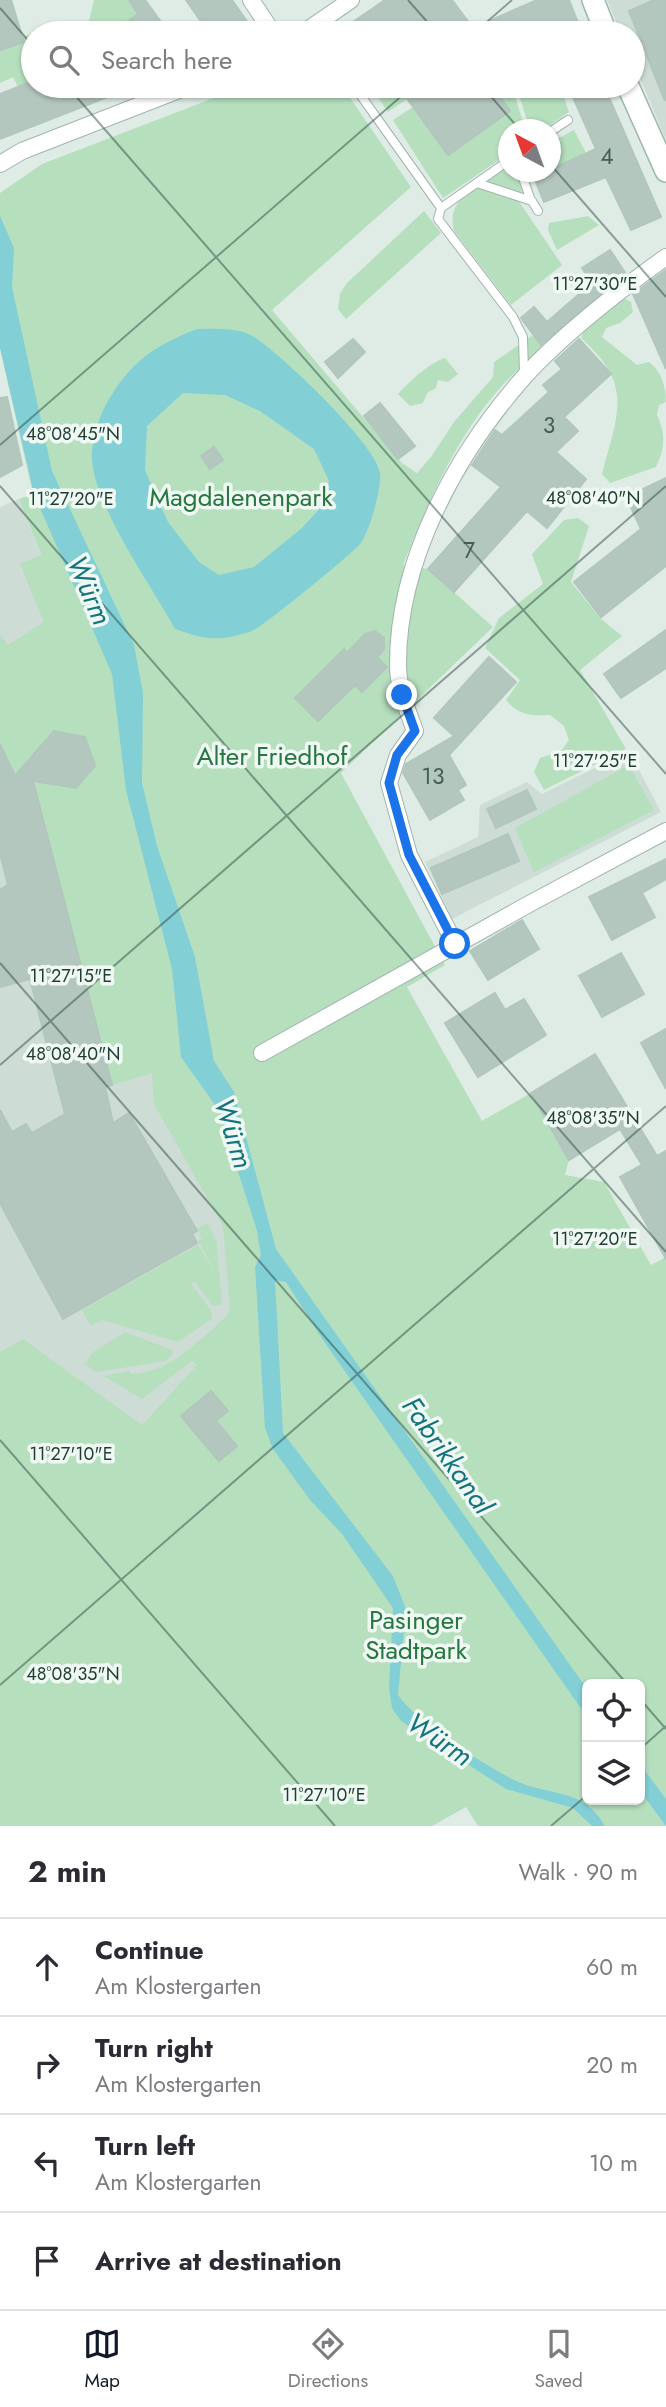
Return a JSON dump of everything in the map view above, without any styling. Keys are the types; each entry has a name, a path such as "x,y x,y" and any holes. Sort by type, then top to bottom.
{"main road":[{"path":"593,0 601,21"},
{"path":"633,98 666,172"}],"street":[{"path":"251,0 265,21"},
{"path":"324,21 351,0"},
{"path":"0,164 22,151 157,98"},
{"path":"455,944 409,855 389,783 397,755 415,731 402,695 399,654 416,559 446,490 487,425 524,377 629,283 666,257"},
{"path":"262,1053 455,944 666,831"}],"lane":[{"path":"363,98 441,208"},
{"path":"561,125 568,120"},
{"path":"498,169 441,208 438,219 513,317 523,337 524,377"},
{"path":"525,182 538,211"},
{"path":"477,183 532,201"}],"shaded area":[{"path":"607,0 666,0 666,140 645,90 645,21 616,21"},
{"path":"19,499 102,716 242,1224 271,1519 0,1352 0,507"},
{"path":"629,751 661,812 452,919 425,862 478,837 480,805 527,782 542,794"}],"green space":[{"path":"94,0 129,0 132,6 138,3 143,11 128,21 89,21"},
{"path":"21,43 21,86 18,87 13,77 0,83 0,50"},
{"path":"214,98 350,98 411,187 272,310 402,463 417,473 454,422 493,377 494,362 533,335 544,348 519,369 476,418 458,446 428,505 403,565 428,569 493,627 341,773 445,965 407,987 482,1121 531,1093 569,1160 565,1175 604,1182 651,1265 666,1257 666,1826 478,1826 466,1807 432,1826 0,1826 0,1352 23,1339 142,1425 197,1365 192,1361 142,1399 104,1376 129,1371 132,1374 146,1372 172,1361 227,1316 230,1308 223,1226 154,1104 152,1073 112,1085 39,807 31,793 42,774 45,783 76,788 95,765 85,737 54,730 35,753 39,765 14,774 0,744 0,635 8,645 44,622 20,564 41,555 19,499 33,494 0,348 0,193 42,164","holes":["182,1416 216,1421 237,1446 219,1461"]},
{"path":"378,98 406,98 407,99 388,112"},
{"path":"501,98 516,98 522,119 499,119 510,111"},
{"path":"520,98 564,98 569,112 559,119 527,119"},
{"path":"413,107 449,155 498,120 498,161 443,198 393,120"},
{"path":"574,130 586,153 561,165 561,137"},
{"path":"498,171 498,182 520,182 522,192 517,194 482,183"},
{"path":"477,187 518,200 562,265 511,305 454,231 453,216 457,204"},
{"path":"424,211 441,233 346,319 338,309 340,294 346,284"},
{"path":"588,216 599,225 557,250 548,230 549,223"},
{"path":"624,298 631,302 633,312 620,323 606,328 602,337 637,365 649,362 653,365 664,385 666,402 659,405 657,415 663,441 656,467 610,483 602,474 616,417 615,386 609,370 581,338 585,327"},
{"path":"445,358 458,374 448,382 438,380 436,388 427,393 423,403 410,406 398,394 426,368"},
{"path":"578,518 589,526 571,582 601,619 622,636 580,670 626,749 544,790 534,772 540,758 561,751 569,740 564,726 550,715 526,714 511,705 506,700 520,680 485,648 499,618 543,584 532,554 564,520"},
{"path":"629,765 654,810 534,872 515,828"},
{"path":"207,1223 216,1239 222,1304 213,1306 195,1282 191,1284 212,1312 211,1319 178,1342 102,1320 91,1326 82,1310 198,1245 218,1277 198,1241 202,1238 197,1229"},
{"path":"125,1332 172,1350 173,1353 166,1361 96,1372 85,1364 93,1352"}],"water":[{"name":"Würm","path":"0,216 14,248 12,287 52,471 134,645 143,693 142,783 157,846 195,957 214,1061 234,1092 276,1249 582,1682 582,1710 323,1340 286,1282 275,1280 283,1433 393,1576 406,1609 398,1695 420,1718 467,1752 525,1785 575,1798 596,1813 605,1826 592,1826 573,1808 506,1789 401,1721 392,1708 389,1688 393,1608 342,1534 310,1500 273,1449 265,1428 255,1267 261,1255 257,1231 218,1109 181,1057 172,969 126,790 112,674 34,494 0,348"},
{"path":"197,329 219,329 234,330 254,337 285,361 326,400 362,442 375,460 380,473 374,510 360,544 259,627 230,637 195,636 175,629 110,517 93,470 95,435 102,412 114,391 140,360","holes":["183,393 225,395 260,411 314,449 329,481 323,505 302,528 254,567 219,575 199,562 168,522 145,470 147,426"]},
{"path":"645,1771 666,1799 666,1826 645,1798"}],"building":[{"path":"0,0 11,0 21,32 21,43 0,50"},
{"path":"129,0 145,0 160,21 128,21 138,14"},
{"path":"186,0 232,0 247,21 201,21"},
{"path":"385,0 452,0 468,21 354,21"},
{"path":"537,0 569,0 577,21 489,21"},
{"path":"654,0 666,0 665,101 645,51 645,21 633,21 629,11"},
{"path":"21,86 21,98 105,98 0,139 0,94"},
{"path":"407,98 501,98 510,111 448,155"},
{"path":"573,98 609,98 661,217 631,230 606,177 544,202 536,182 561,182 561,165 596,149"},
{"path":"610,250 626,274 541,345 521,318 534,307 547,322 592,283 582,268"},
{"path":"666,270 666,369 633,294"},
{"path":"353,339 365,352 338,378 325,362"},
{"path":"579,339 611,374 564,417 578,431 556,452 586,479 547,528 527,511 454,592 428,569 501,487 472,465 495,430 502,435 549,392 543,385 562,369 555,361"},
{"path":"7,397 22,465 0,477 0,398"},
{"path":"380,403 415,446 398,459 364,416"},
{"path":"214,447 223,460 210,469 201,456"},
{"path":"666,478 666,566 601,617 574,582 641,529 626,497"},
{"path":"666,630 666,668 621,698 604,674"},
{"path":"375,631 384,638 384,649 377,657 387,667 362,692 355,685 318,721 295,698 344,649 347,653 365,634"},
{"path":"489,657 516,682 449,755 466,785 458,790 464,800 430,820 403,773 406,764 454,736 434,718"},
{"path":"54,731 85,737 95,766 76,788 33,781 112,1085 105,1087 113,1123 129,1113 197,1231 192,1234 197,1243 63,1319 0,1203 0,1110 12,1132 26,1124 32,1133 65,1114 30,979 0,987 0,890 8,885 0,853 0,744 15,776"},
{"path":"527,790 536,809 496,828 487,809"},
{"path":"508,834 519,861 442,894 431,868"},
{"path":"666,859 666,879 642,893 655,917 612,940 589,897"},
{"path":"522,920 539,949 488,980 470,951"},
{"path":"621,953 644,994 602,1017 579,976"},
{"path":"495,993 505,1010 524,999 546,1035 478,1077 445,1023"},
{"path":"666,1029 666,1089 641,1043"},
{"path":"595,1054 657,1156 666,1151 666,1259 620,1177 642,1165 620,1129 569,1160 531,1093"},
{"path":"211,1391 228,1411 216,1421 237,1446 219,1461 181,1416"}],"route":[{"path":"402,695 415,731 397,755 389,783 409,855 455,944"}],"park label":[{"name":"Magdalenenpark","path":"241,497"},
{"name":"Alter Friedhof","path":"272,756"},
{"name":"Pasinger Stadtpark","path":"416,1635"}],"water label":[{"name":"Fabrikkanal","path":"448,1455"}]}
